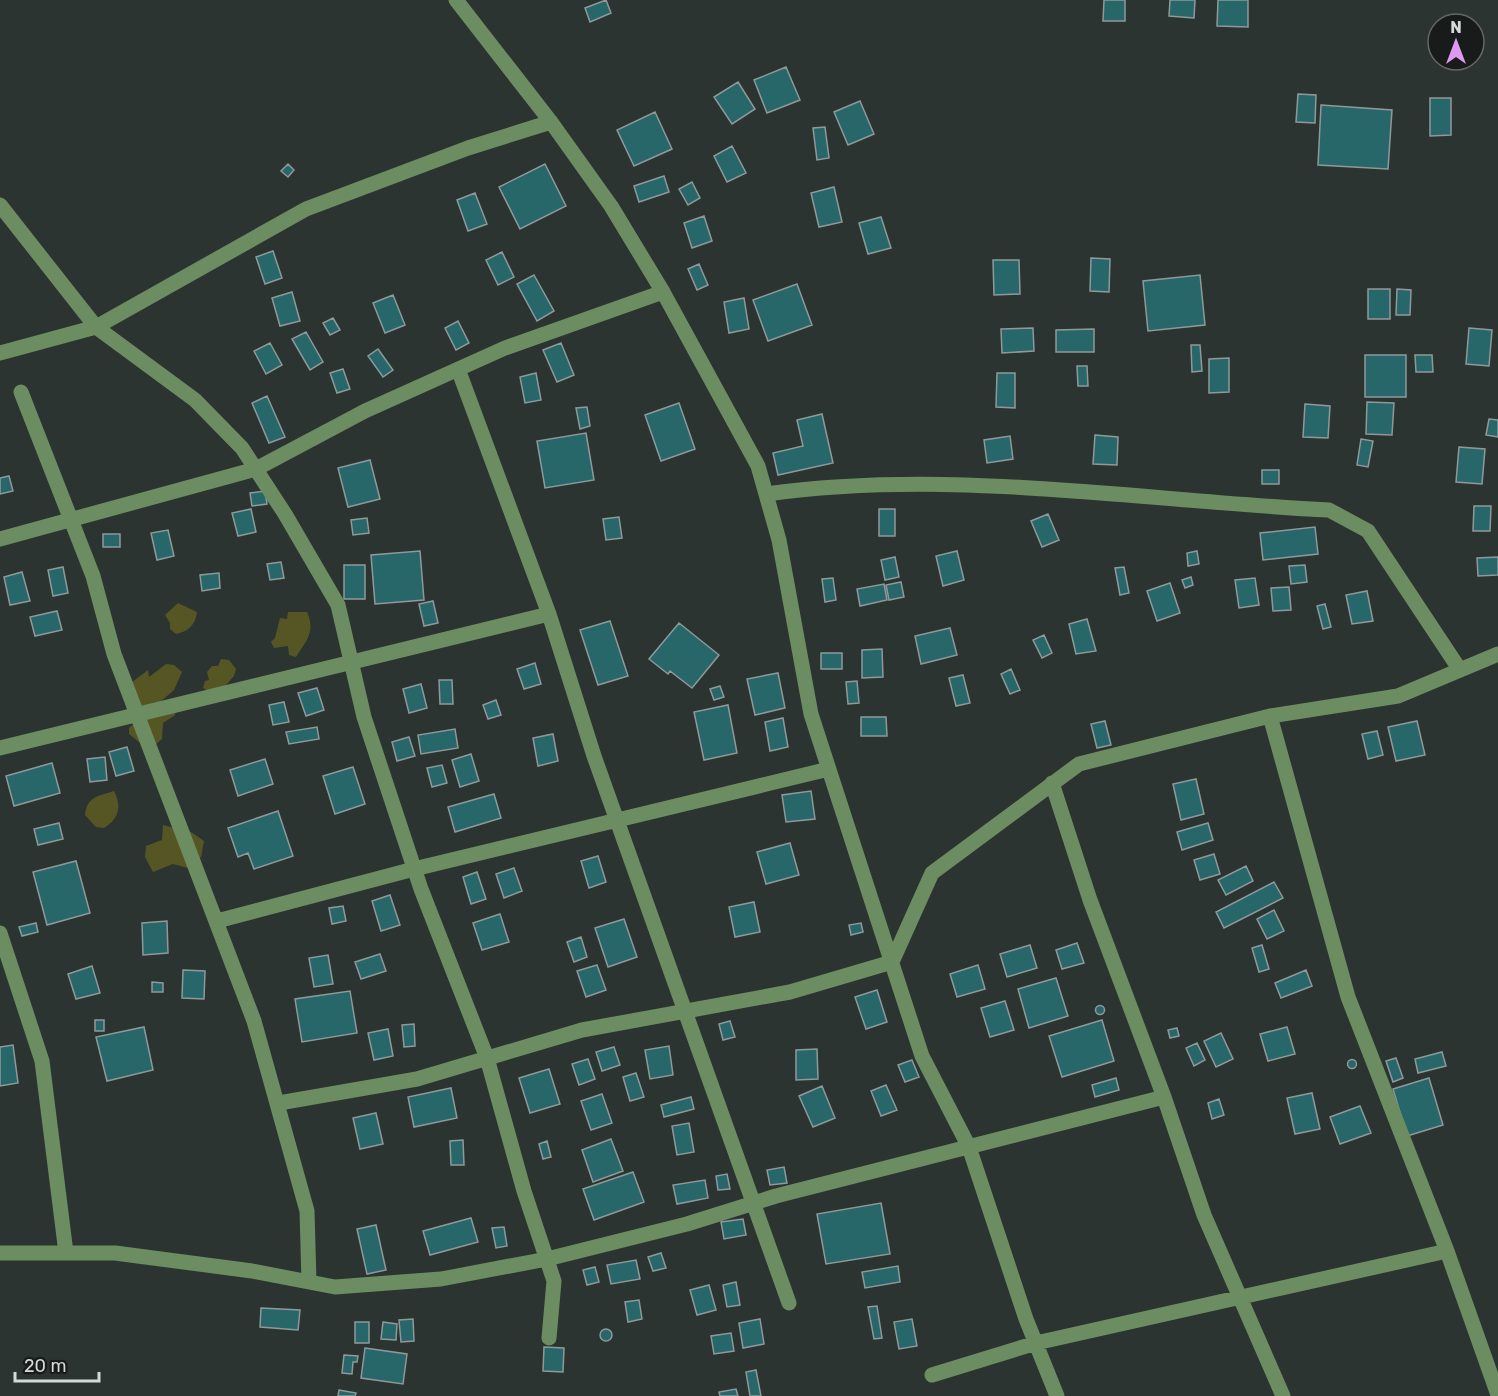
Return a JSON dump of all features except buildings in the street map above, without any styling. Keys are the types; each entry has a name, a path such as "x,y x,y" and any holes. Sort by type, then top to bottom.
{"street":[{"path":"456,0 551,122 611,206 663,292 758,466 779,540 811,714 922,1056 969,1147 1036,1343 1057,1396"},
{"path":"0,353 96,327 306,209 468,148 551,122"},
{"path":"0,205 96,327 195,400 242,448 338,604 364,717 414,869 487,1058 554,1281 549,1338"},
{"path":"0,539 256,469 365,411 505,348 663,292"},
{"path":"458,369 549,614 618,820 789,1303"},
{"path":"21,392 93,576 114,654 254,1021 279,1103 307,1211 309,1282"},
{"path":"766,494 824,486 919,483 1329,510 1368,531 1460,670"},
{"path":"0,748 549,614"},
{"path":"279,1103 417,1079 582,1030 790,992 892,962 932,873 1079,764 1270,716 1398,696 1498,654"},
{"path":"1270,716 1348,997 1447,1251 1498,1395"},
{"path":"217,921 414,869 829,769"},
{"path":"1052,783 1090,900 1164,1096 1204,1215 1283,1396"},
{"path":"0,933 42,1061 66,1253"},
{"path":"0,1253 115,1253 252,1271 335,1287 441,1279 547,1259 687,1224 754,1203 1164,1096"},
{"path":"932,1375 1036,1343 1447,1251"}],"shaded area":[{"path":"178,603 197,612 191,627 176,634 170,629 170,623 165,615"},
{"path":"288,612 307,612 310,619 309,636 296,657 289,655 288,646 274,648 271,642 275,638 280,618 287,619"},
{"path":"221,659 229,660 236,669 234,676 217,695 203,688 205,681 209,680 207,672 212,666 218,666"},
{"path":"166,664 174,665 182,672 174,690 160,702 176,705 175,715 163,723 162,739 149,750 129,734 129,728 136,722 140,701 130,695 127,686 148,670 149,677"},
{"path":"114,791 118,802 116,816 104,828 96,827 85,815 88,804 99,796"},
{"path":"163,825 191,832 204,841 201,857 188,868 173,864 153,872 145,857 146,846 162,840"}]}
